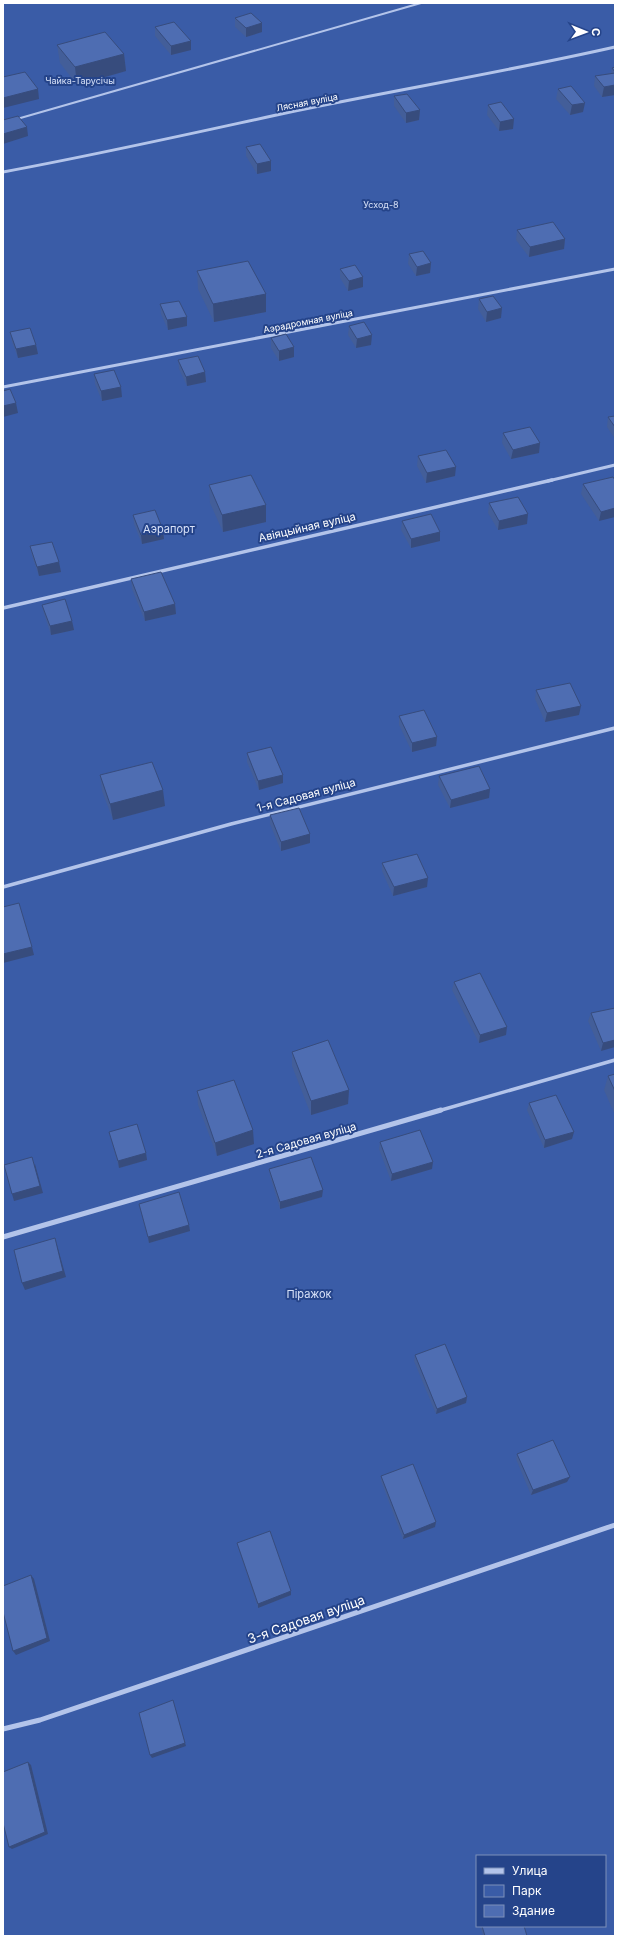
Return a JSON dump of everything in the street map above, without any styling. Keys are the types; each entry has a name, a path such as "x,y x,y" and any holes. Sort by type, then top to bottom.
{"street":[{"name":"Лясная вуліца","path":"3,172 100,154 296,110 535,65 615,46"},
{"name":"Аэрадромная вуліца","path":"3,387 615,268"},
{"name":"Авіяцыйная вуліца","path":"3,608 615,465"},
{"name":"1-я Садовая вуліца","path":"3,887 92,860 366,788 615,728"},
{"name":"2-я Садовая вуліца","path":"3,1237 615,1060"},
{"name":"3-я Садовая вуліца","path":"3,1729 40,1720 615,1526"}],"lane":[{"path":"10,121 420,3"}],"green space":[{"name":"Піражок","path":"3,3 615,3 615,1936 3,1936"}],"building":[{"path":"251,13 262,23 246,28 235,18"},
{"path":"174,22 191,41 171,46 155,27"},
{"path":"105,32 124,54 75,67 57,45"},
{"path":"25,72 38,89 3,98 3,77"},
{"path":"615,73 615,85 604,87 595,76"},
{"path":"571,86 585,103 572,105 558,89"},
{"path":"407,94 420,110 406,113 394,96"},
{"path":"501,102 514,119 500,122 488,105"},
{"path":"18,116 27,127 3,134 3,120"},
{"path":"260,144 271,161 257,164 246,147"},
{"path":"553,222 565,239 530,247 517,230"},
{"path":"423,251 431,263 417,267 409,254"},
{"path":"248,261 266,294 213,304 197,271"},
{"path":"355,265 363,277 349,281 340,269"},
{"path":"493,296 502,308 487,312 479,299"},
{"path":"179,301 187,317 167,320 160,304"},
{"path":"364,322 372,335 357,339 349,326"},
{"path":"30,328 36,345 16,349 10,332"},
{"path":"286,334 294,347 279,351 271,338"},
{"path":"198,356 205,372 186,377 178,360"},
{"path":"114,370 121,387 101,391 94,374"},
{"path":"10,389 16,403 3,406 3,391"},
{"path":"615,416 615,427 608,417"},
{"path":"530,427 540,443 513,450 503,433"},
{"path":"446,450 456,467 427,473 418,456"},
{"path":"251,475 266,505 222,515 209,485"},
{"path":"613,477 615,480 615,508 601,512 583,484"},
{"path":"518,497 528,514 499,521 489,503"},
{"path":"155,510 163,530 141,535 133,515"},
{"path":"431,514 440,532 411,539 402,521"},
{"path":"52,542 59,562 37,567 30,546"},
{"path":"161,572 175,604 144,612 131,579"},
{"path":"65,599 72,621 50,626 42,605"},
{"path":"570,683 581,706 547,713 536,690"},
{"path":"424,710 437,737 412,743 399,716"},
{"path":"271,747 283,775 258,781 247,753"},
{"path":"152,762 163,790 110,804 100,775"},
{"path":"479,766 490,789 451,800 439,776"},
{"path":"299,808 310,834 281,842 270,815"},
{"path":"417,854 428,878 394,887 382,863"},
{"path":"19,903 32,947 3,954 3,907"},
{"path":"480,973 507,1027 480,1035 454,982"},
{"path":"615,1008 615,1040 603,1043 591,1013"},
{"path":"328,1040 349,1090 311,1101 292,1052"},
{"path":"615,1074 615,1091 608,1076"},
{"path":"234,1080 253,1130 215,1143 197,1091"},
{"path":"556,1095 574,1132 545,1140 529,1103"},
{"path":"137,1124 146,1153 118,1161 109,1132"},
{"path":"420,1130 433,1162 392,1174 380,1142"},
{"path":"32,1157 40,1186 12,1194 4,1165"},
{"path":"311,1157 323,1190 280,1202 269,1169"},
{"path":"179,1192 189,1225 148,1237 139,1204"},
{"path":"55,1238 63,1271 22,1283 14,1250"},
{"path":"445,1344 467,1397 437,1409 415,1355"},
{"path":"553,1440 570,1477 533,1490 517,1454"},
{"path":"413,1464 436,1522 404,1535 381,1476"},
{"path":"270,1531 291,1591 258,1604 237,1543"},
{"path":"31,1575 47,1638 13,1651 3,1612 3,1586"},
{"path":"173,1700 185,1743 150,1755 139,1713"},
{"path":"28,1762 45,1832 9,1847 3,1823 3,1772"},
{"path":"482,1927 524,1927 527,1936 485,1936"}],"park label":[{"name":"Чайка-Тарусічы","path":"80,80"},
{"name":"Усход-8","path":"381,204"},
{"name":"Аэрапорт","path":"169,529"}]}
